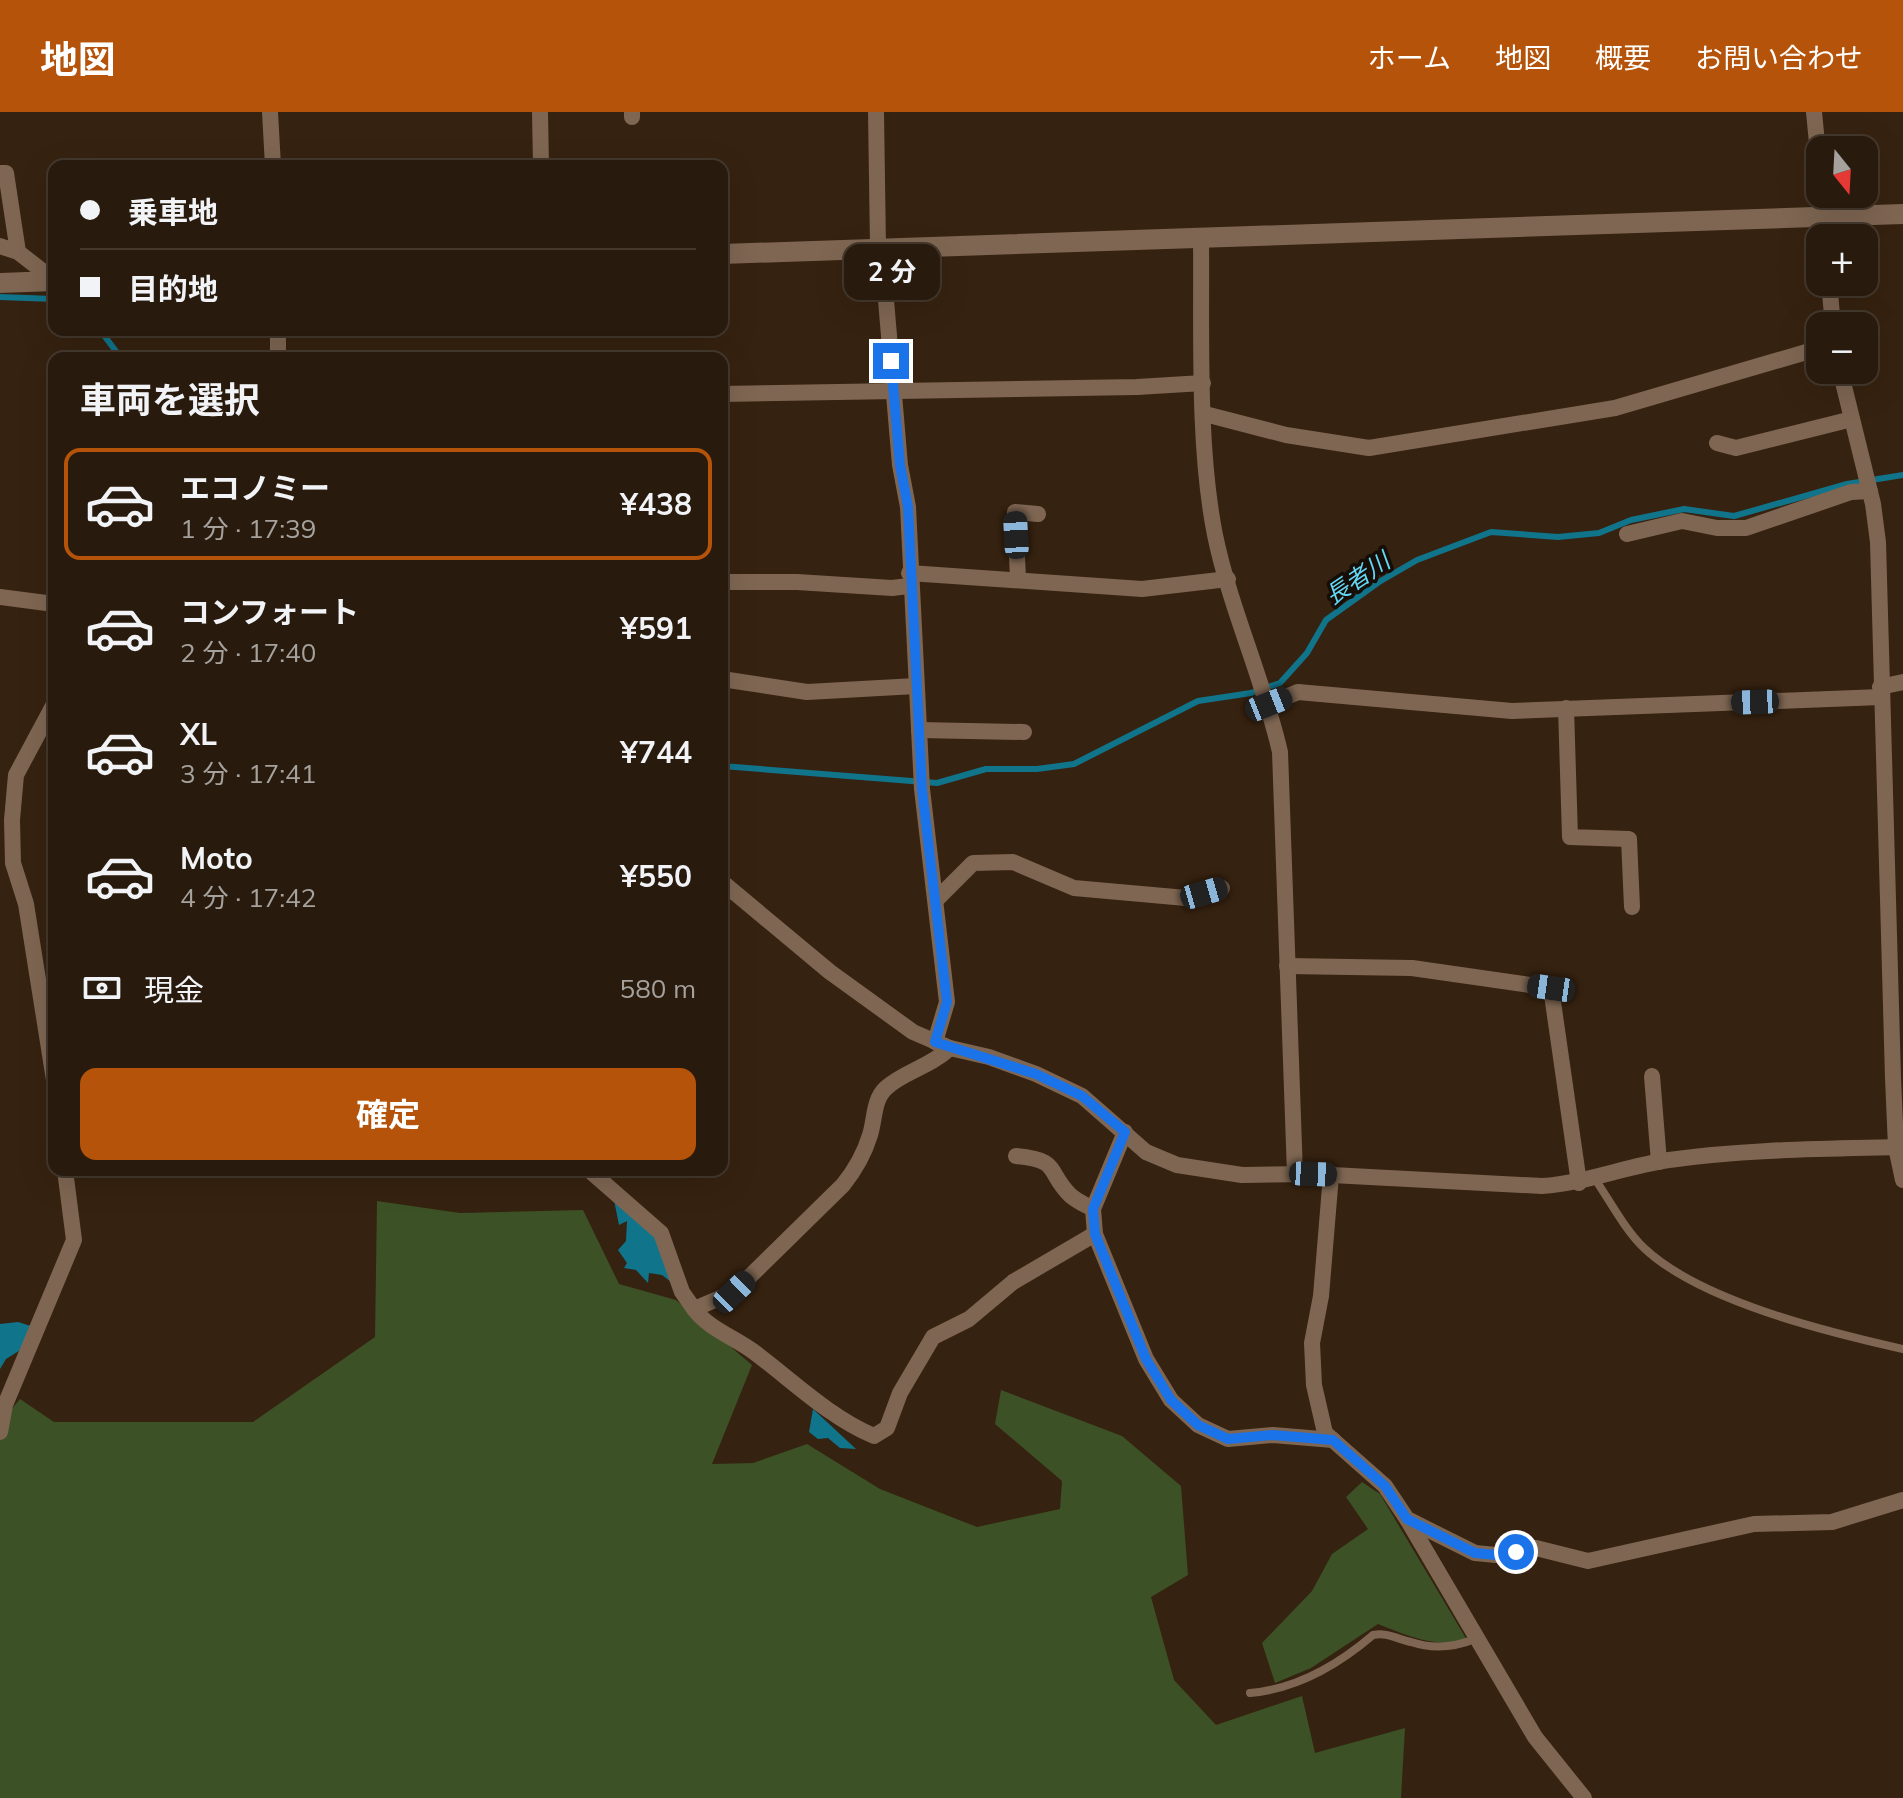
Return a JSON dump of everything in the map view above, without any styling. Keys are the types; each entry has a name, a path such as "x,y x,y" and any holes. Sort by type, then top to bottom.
{"street":[{"path":"270,112 273,160"},
{"path":"540,112 541,160"},
{"path":"694,1309 734,1292 843,1185 858,1167 871,1134 876,1103 886,1088 934,1063 943,1045 947,1002 922,781 909,580 908,507 883,265 878,247 876,112"},
{"path":"1814,112 1816,136"},
{"path":"0,173 6,173 18,252"},
{"path":"1823,208 1825,224"},
{"path":"728,254 1903,214"},
{"path":"1201,237 1203,383 1213,524 1268,701 1280,752 1295,1174"},
{"path":"0,246 18,252 48,276"},
{"path":"0,283 48,281"},
{"path":"1205,414 1286,435 1369,448 1615,408 1806,352"},
{"path":"728,394 894,393 1203,383"},
{"path":"1843,384 1869,488 1878,542 1881,692 1895,828 1903,1180"},
{"path":"1717,443 1736,448 1852,419"},
{"path":"1627,534 1682,521 1717,528 1746,528 1869,488"},
{"path":"1018,579 1015,512 1038,514"},
{"path":"728,582 797,582 892,588 909,580 1018,579 1142,589 1228,579"},
{"path":"0,597 48,603"},
{"path":"728,680 807,692 916,686"},
{"path":"1268,701 1298,692 1512,711 1881,692 1903,682"},
{"path":"1566,708 1570,837 1629,839 1632,907"},
{"path":"48,715 16,775 13,863 26,904 48,1042"},
{"path":"919,730 1024,732"},
{"path":"936,900 973,863 1013,862 1074,888 1088,890 1186,898 1222,888"},
{"path":"0,877 13,863"},
{"path":"728,887 830,972 913,1032 943,1045 989,1057 1082,1096 1146,1152 1177,1165 1242,1175 1331,1175 1542,1186 1587,1181 1659,1162 1753,1151 1900,1147"},
{"path":"1287,966 1412,968 1551,988 1587,1181"},
{"path":"1652,1076 1659,1162"},
{"path":"1125,1132 1093,1209 1095,1234 1146,1359 1171,1400 1198,1425 1228,1439 1273,1435 1333,1440"},
{"path":"1016,1156 1038,1158 1053,1168 1070,1195 1093,1209"},
{"path":"1331,1175 1321,1296 1312,1343 1314,1385 1325,1433 1385,1486 1535,1737 1584,1798"},
{"path":"0,1432 5,1405 74,1240 66,1176"},
{"path":"596,1176 661,1233 682,1292 702,1320 751,1350 849,1425 874,1436 887,1428 900,1393 933,1337 969,1319 1013,1282 1095,1234"},
{"path":"1407,1519 1475,1553 1496,1555 1536,1548 1588,1561 1754,1524 1832,1522 1903,1500"}],"lane":[{"path":"1587,1181 1642,1246 1701,1289 1860,1339 1903,1349"},
{"path":"1250,1693 1284,1689 1321,1670 1373,1635 1383,1633 1414,1644 1441,1646 1459,1646 1475,1639"}],"green space":[{"path":"377,1201 460,1213 583,1210 619,1284 676,1300 752,1365 712,1464 753,1463 807,1444 880,1489 977,1527 1060,1509 1062,1481 995,1424 1001,1390 1122,1436 1181,1486 1188,1575 1151,1597 1174,1680 1216,1725 1302,1696 1315,1753 1405,1728 1401,1798 0,1798 0,1423 20,1399 54,1422 253,1422 375,1337"},
{"path":"1362,1482 1380,1494 1467,1640 1433,1642 1378,1624 1311,1668 1275,1683 1262,1643 1312,1591 1332,1554 1368,1529 1346,1497"}],"water":[{"path":"614,1200 656,1238 671,1282 662,1275 649,1273 648,1283 636,1270 624,1268 627,1263 618,1250 626,1241 627,1221 619,1225"},
{"path":"18,1322 31,1326 22,1349 6,1359 0,1369 0,1324"},
{"path":"813,1409 856,1449 840,1448 828,1438 818,1439 809,1432"}],"waterway":[{"name":"長者川","path":"0,297 48,299"},
{"name":"長者川","path":"104,336 116,352"},
{"name":"長者川","path":"728,766 937,783 986,769 1037,769 1074,764 1198,701 1251,693 1280,683 1307,653 1326,620 1379,582 1417,560 1491,532 1558,537 1599,533 1631,520 1684,509 1734,516 1847,484 1903,475"}],"route":[{"path":"891,361 900,465 908,507 909,586 922,789 947,1002 935,1042 1036,1074 1082,1096 1125,1132 1093,1209 1095,1234 1146,1359 1171,1400 1198,1425 1228,1439 1273,1435 1314,1441 1333,1440 1385,1486 1407,1519 1475,1553 1496,1555 1516,1552"}]}
